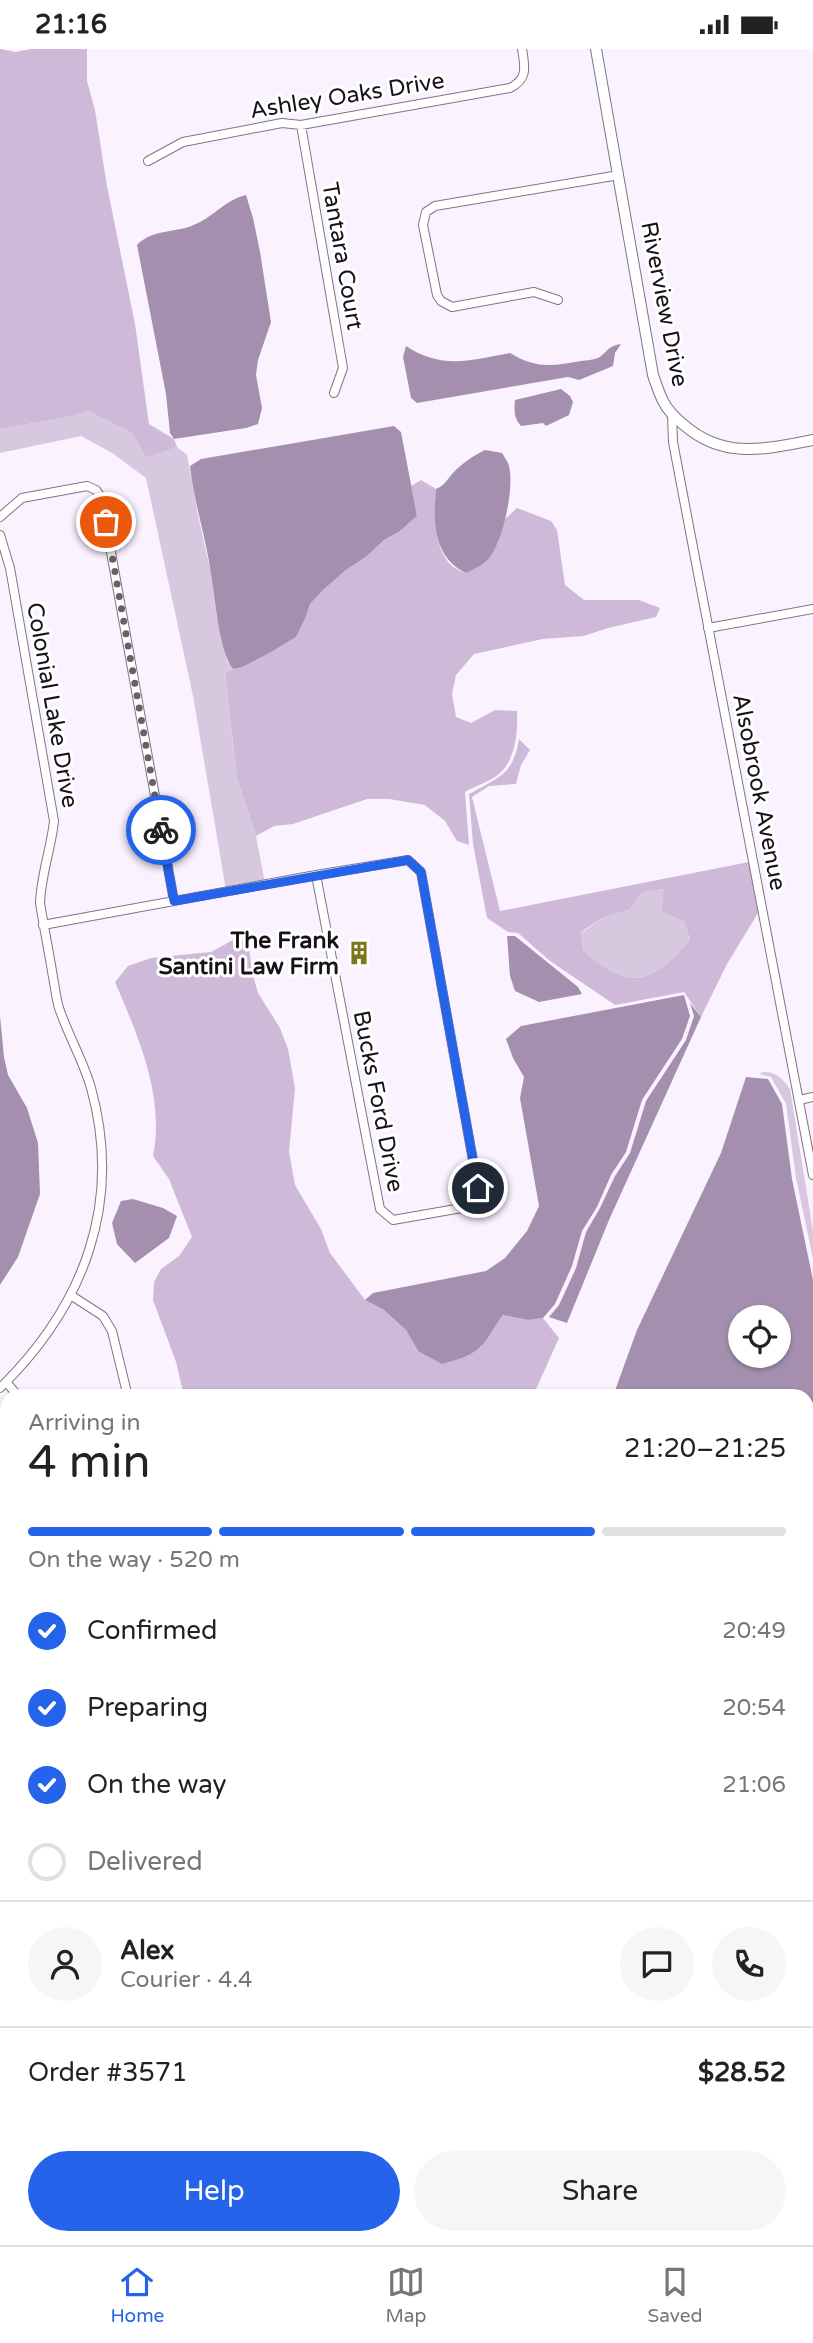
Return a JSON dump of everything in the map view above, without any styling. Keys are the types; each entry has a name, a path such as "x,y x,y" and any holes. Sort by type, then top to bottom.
{"street":[{"name":"Ashley Oaks Drive","path":"148,161 183,142 282,123 301,125 510,88 519,84 525,75 522,49"},
{"name":"Riverview Drive","path":"596,49 653,375 662,400 672,415 694,435 719,447 766,449 813,440"},
{"name":"Tantara Court","path":"301,125 343,368 334,393"},
{"path":"558,300 534,292 452,307 441,301 437,295 423,225 426,212 435,206 619,174"},
{"name":"Alsobrook Avenue","path":"672,415 673,442 813,1175"},
{"path":"0,517 22,498 87,486 96,490 101,497 174,901"},
{"name":"Colonial Lake Drive","path":"0,535 10,568 54,821 41,886 43,925 59,1008 77,1048 99,1120 103,1158 98,1217 90,1250 72,1296 39,1343 3,1385"},
{"path":"708,628 813,609"},
{"name":"Bucks Ford Drive","path":"43,925 316,875 408,860 421,872 478,1188 472,1206 393,1220 380,1209 316,875"},
{"path":"799,1100 813,1097"},
{"path":"72,1296 103,1316 112,1331 126,1389"}],"shaded area":[{"path":"0,49 16,52 31,49 87,49 87,81 95,110 107,186 135,324 149,424 174,439 177,447 146,457 133,433 87,410 73,416 0,429"},
{"path":"246,195 260,252 271,322 258,360 256,375 262,408 258,424 174,439 170,433 166,394 137,245 158,233 198,223 233,200"},
{"path":"621,344 615,353 613,366 579,380 568,377 417,403 411,398 403,357 406,346 444,361 510,353 528,362 553,365 596,359 610,348"},
{"path":"561,389 573,402 569,415 546,426 543,423 521,426 515,414 515,400"},
{"path":"86,409 134,433 146,456 177,447 187,455 211,573 216,612 227,661 233,669 225,674 237,778 256,836 265,883 226,890 193,696 146,478 112,453 81,436 0,453 0,429 73,416"},
{"path":"394,426 401,432 417,516 323,590 310,604 296,637 242,667 233,669 221,638 190,466 201,459"},
{"path":"485,450 502,453 508,463 509,498 494,550 484,563 466,573 447,558 437,537 436,489 464,463"},
{"path":"421,480 436,489 435,519 438,539 445,557 456,569 466,573 497,544 504,520 517,508 551,521 557,530 565,585 584,600 639,600 660,608 656,617 584,636 543,639 474,654 456,675 452,694 456,717 471,723 495,710 517,711 515,745 505,768 496,777 465,792 469,845 457,841 445,821 425,805 389,799 367,799 293,824 274,826 256,836 237,778 225,673 296,637 310,604 323,590 417,516 411,486"},
{"path":"519,739 530,750 521,765 516,784 489,786 472,797 500,911 749,862 758,913 727,964 701,1017 684,992 615,1005 550,961 518,933 508,932 487,918 473,844 469,794 503,774 513,761","holes":["664,889 662,911 684,921 690,940 664,966 651,974 627,977 599,964 583,951 581,932 604,917 629,910 642,892"]},
{"path":"664,889 684,921 690,941 664,966 651,974 627,977 613,973 583,952 581,933 604,917 629,910 641,892"},
{"path":"507,936 515,936 578,987 582,994 539,1002 515,991 510,976"},
{"path":"235,939 248,939 258,993 280,1028 288,1049 295,1088 289,1152 295,1185 321,1229 330,1253 365,1300 384,1310 406,1330 418,1351 481,1347 503,1315 528,1320 543,1318 559,1338 536,1389 182,1389 176,1362 153,1300 154,1282 161,1269 179,1256 192,1237 169,1179 153,1156 156,1134 152,1089 140,1045 115,982 128,966 151,958 211,952"},
{"path":"684,995 690,1016 682,1039 642,1100 626,1152 582,1231 572,1266 555,1304 543,1318 528,1320 503,1315 482,1345 457,1360 442,1364 418,1351 406,1330 384,1310 365,1300 373,1293 486,1271 505,1258 527,1231 539,1206 520,1098 524,1077 506,1039 521,1026"},
{"path":"690,1003 701,1017 609,1220 567,1323 549,1317 559,1305 576,1268 586,1232 630,1153 646,1101 686,1040 694,1016"},
{"path":"0,1016 8,1075 27,1108 38,1143 40,1194 18,1257 0,1285"},
{"path":"763,1072 779,1076 790,1089 813,1231 813,1259 796,1178 786,1104 771,1077 759,1074"},
{"path":"746,1077 768,1079 782,1104 792,1179 813,1280 813,1389 616,1389 637,1330 721,1153"},
{"path":"133,1199 163,1208 177,1216 169,1238 135,1263 117,1244 112,1223 121,1201"}],"way so far":[{"path":"106,522 161,830"}],"place":[{"name":"The Frank Santini Law Firm","path":"359,953"}],"route":[{"path":"161,830 174,901 408,860 421,872 478,1188"}]}
